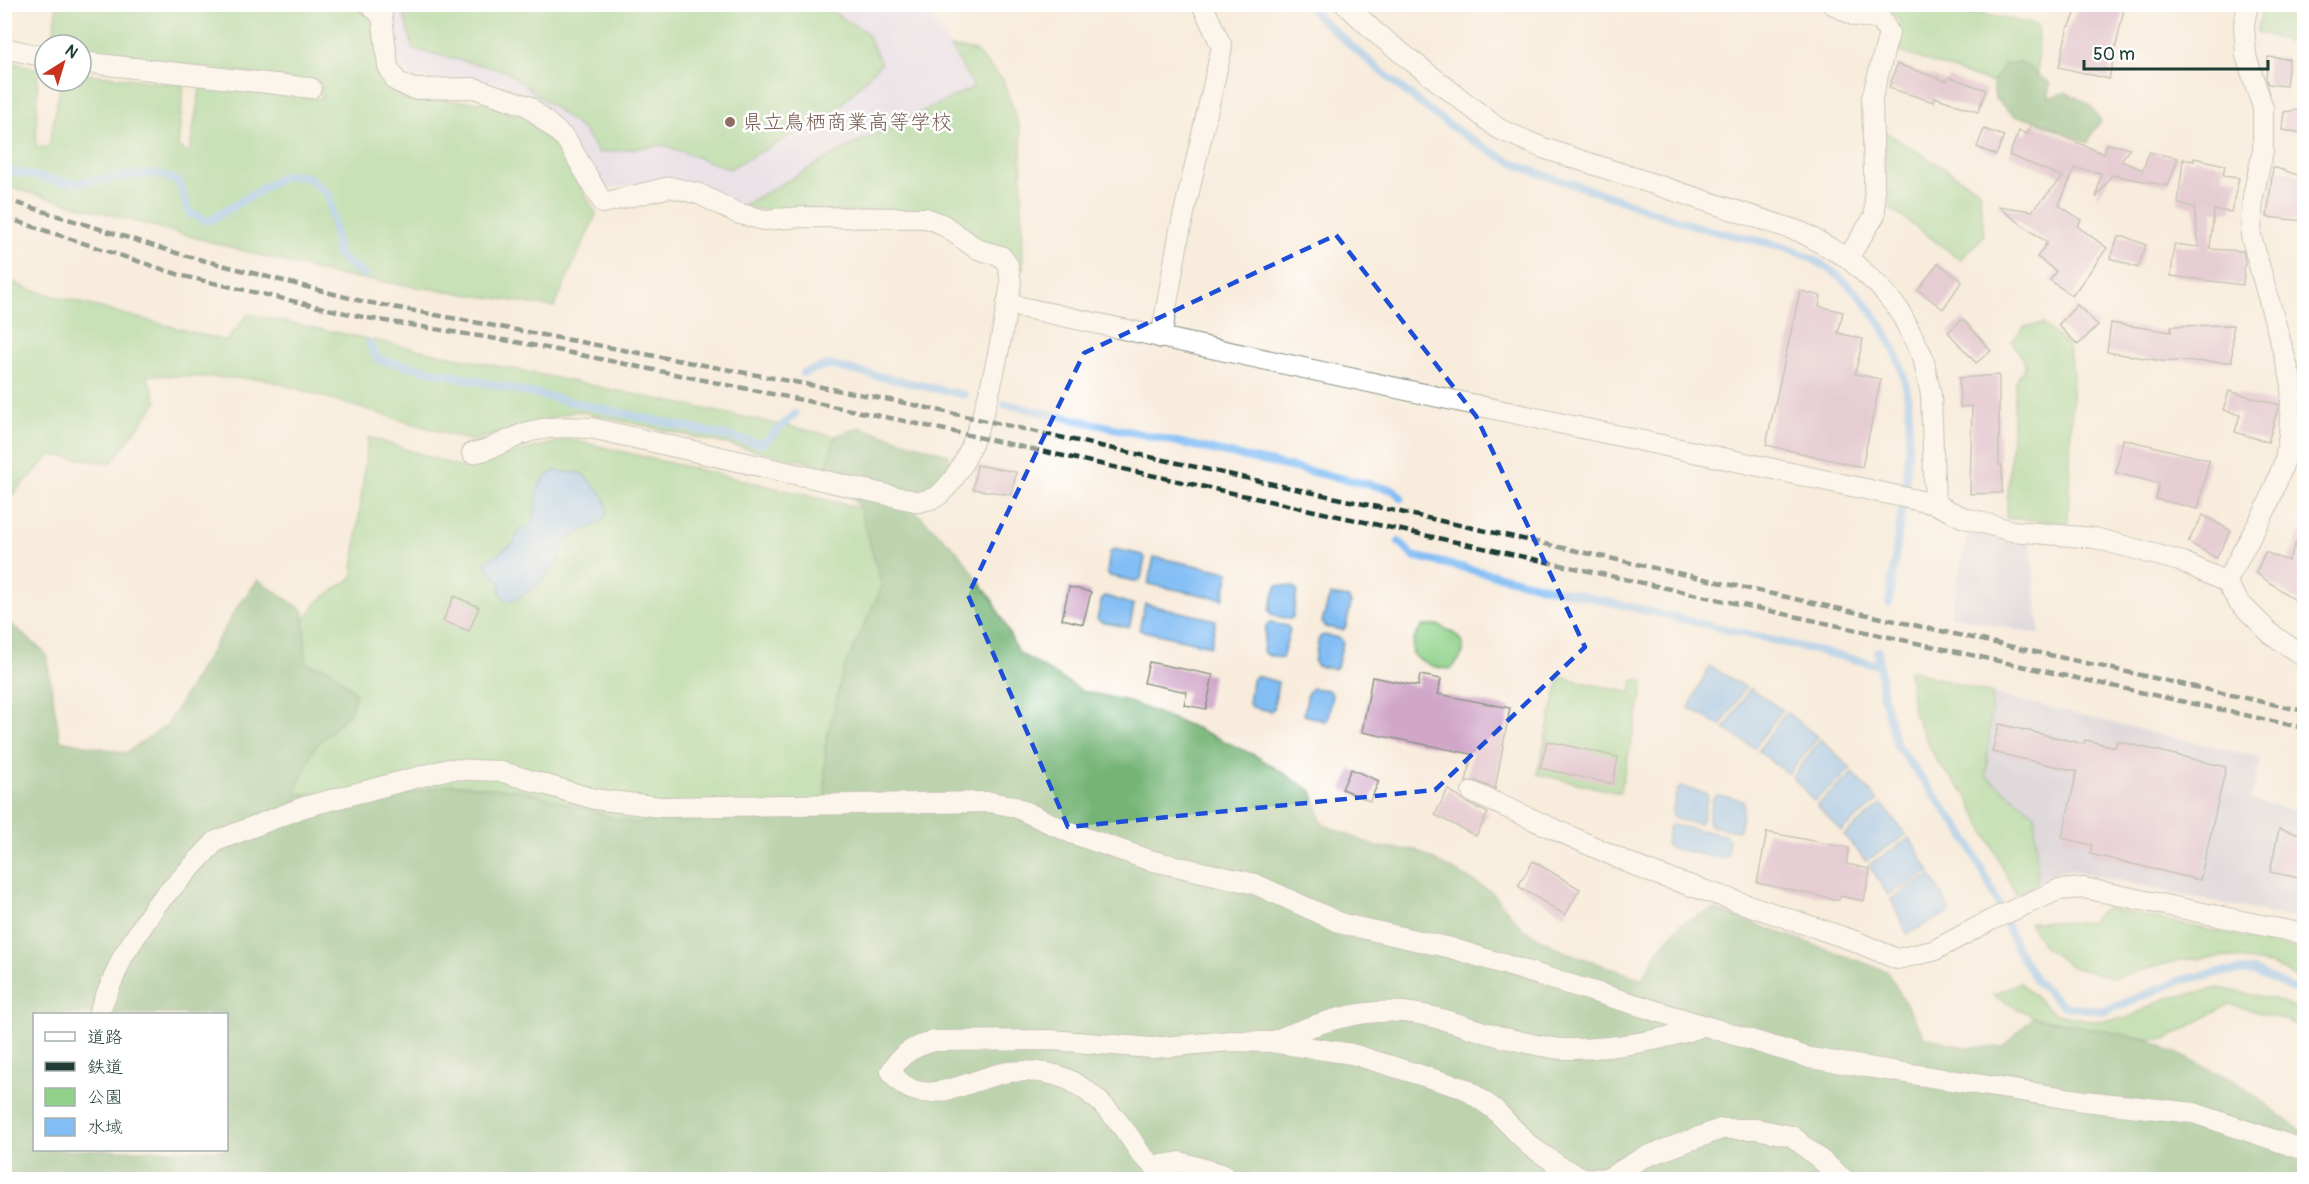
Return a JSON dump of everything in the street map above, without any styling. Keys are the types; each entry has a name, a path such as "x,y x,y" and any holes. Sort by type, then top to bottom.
{"street":[{"path":"369,4 382,16 388,66 396,81 413,89 474,88 528,106 566,139 603,203 670,187 699,194 737,213 764,220 926,218 942,224 978,249 1001,256 1008,265 1011,283 976,436 958,470 939,496 919,502 591,428 555,427 527,433 489,450 472,453"},
{"path":"1161,338 1179,235 1222,47 1202,4"},
{"path":"1345,4 1385,40 1499,129 1543,148 1801,232 1848,258 1879,286 1899,310 1923,357 1930,395 1928,504"},
{"path":"1832,4 1855,16 1881,19 1889,33 1872,98 1875,215 1848,258"},
{"path":"2226,582 2267,507 2285,459 2298,385 2251,236 2253,196 2263,151 2263,118 2246,56 2244,24 2248,4"},
{"path":"4,48 33,54"},
{"path":"93,63 311,88"},
{"path":"1007,304 1868,490 1928,504 1962,517 2012,531 2095,538 2134,547 2183,562 2226,582 2238,601 2270,633 2304,657"},
{"path":"98,1013 123,956 156,905 216,841 304,807 450,769 499,771 594,799 662,807 991,802 1015,807 1071,833 1149,860 1255,884 1342,924 1451,948 1821,1060 2072,1099 2194,1113 2304,1150"},
{"path":"1472,792 1647,871 1852,940 1897,959 1933,951 1991,920 2058,890 2085,888 2304,934"},
{"path":"1271,1042 1311,1025 1377,1011 1405,1012 1509,1039 1562,1049 1597,1047 1682,1034 1703,1026"},
{"path":"1230,1179 1222,1174 1180,1162 1155,1166 1139,1155 1130,1137 1109,1111 1081,1086 1047,1073 1010,1072 939,1093 922,1094 903,1085 891,1071 900,1056 934,1041 1050,1040 1152,1048 1230,1041 1271,1042 1353,1054 1466,1089 1494,1109 1530,1146 1560,1167 1583,1178 1607,1179 1642,1158 1721,1129 1756,1129 1792,1136 1845,1179"}],"highlighted area":[{"path":"1336,235 1476,416 1585,647 1435,790 1068,827 968,595 1084,353"}],"shaded area":[{"name":"県立鳥栖商業高等学校","path":"381,5 924,5 974,87 846,148 742,206 672,180 608,189 600,184 540,105 500,82 408,78 397,63"},
{"path":"1970,527 2030,543 2040,635 1950,615"},
{"path":"1992,694 2261,758 2251,800 2304,813 2304,921 2066,869 2037,883 2035,814 1986,776"}],"green space":[{"path":"145,4 356,5 375,20 383,81 406,99 482,102 523,117 561,151 596,214 554,307 329,274 5,186 4,60 33,68 33,93 37,93 36,147 49,147 59,93 93,93 93,74 184,85 178,146 189,154 201,82 322,99 320,84 93,52 93,33 54,33 57,5 116,5 138,13"},
{"name":"県立鳥栖商業高等学校","path":"405,4 820,5 866,32 881,63 834,112 729,169 664,145 599,153 583,130 506,71 413,49 402,8"},
{"path":"1846,5 1948,5 1949,8 2038,25 2038,74 2020,62 2003,65 1993,83 1897,51 1899,19 1848,8"},
{"path":"2263,5 2304,5 2304,32 2301,46 2257,32"},
{"path":"950,47 975,51 1003,80 1021,132 1023,269 1007,253 983,244 932,212 769,211 742,206 846,148 974,87"},
{"path":"2020,62 2050,83 2049,98 2066,92 2089,104 2101,121 2093,131 2088,143 2031,119 2015,116 1995,99 1993,83 2003,65"},
{"path":"1882,130 1979,190 1984,235 1961,260 1890,208"},
{"path":"5,278 28,289 226,341 248,314 835,436 827,466 577,411 471,441 264,379 147,375 157,402 111,463 51,455 5,502"},
{"path":"2043,324 2067,345 2073,370 2068,523 2006,518 2016,380 2026,365 2012,341 2025,326"},
{"path":"859,427 948,454 950,468 934,485 920,490 916,512 958,552 994,602 1018,652 1082,691 1124,700 1196,728 1256,756 1312,791 1322,824 1377,847 1416,850 1491,891 1524,930 1563,951 1642,979 1658,951 1681,923 1714,909 1887,971 1925,1037 1964,1047 2002,1047 2034,1017 2146,1039 2235,1081 2304,1133 2304,1179 5,1179 4,618 46,654 60,740 125,753 167,725 238,606 258,580 304,611 306,664 328,668 356,693 350,713 314,748 295,793 381,800 452,784 524,791 632,823 825,813 825,746 843,671 882,587 860,508 827,466 835,436"},
{"path":"368,437 460,467 569,439 860,508 911,530 901,848 292,875 256,690 318,601 352,578"},
{"path":"1437,625 1453,633 1462,642 1462,655 1450,669 1430,665 1413,655 1414,639 1423,626"},
{"path":"1909,670 1992,694 1986,776 2035,814 2037,883 2016,895 1967,796 1937,762 1913,712"},
{"path":"1560,677 1631,693 1633,679 1645,681 1620,793 1537,774"},
{"path":"2106,908 2304,950 2304,981 2270,964 2225,957 2180,960 2114,978 2072,967 2044,947 2029,922 2089,922"},
{"path":"2020,983 2053,1013 2093,1021 2128,1018 2164,999 2219,988 2282,1001 2304,1014 2304,1029 2289,1021 2229,1004 2167,1039 2146,1039 2034,1017 1992,995"}],"water":[{"path":"554,471 581,473 605,500 607,511 605,517 567,541 555,566 539,583 519,597 506,601 500,592 500,583 484,563 514,543 519,529 530,526 538,489 546,477"},
{"path":"1114,549 1143,555 1145,558 1141,579 1138,582 1110,576 1107,573 1110,552"},
{"path":"1154,557 1229,572 1223,599 1148,584"},
{"path":"1277,585 1294,587 1297,591 1293,617 1290,619 1272,615 1269,610"},
{"path":"1330,595 1348,598 1351,603 1346,627 1343,630 1325,627 1322,622"},
{"path":"1105,596 1134,605 1130,625 1127,627 1101,622 1097,619 1102,599"},
{"path":"1145,604 1216,620 1211,646 1139,630"},
{"path":"1270,623 1287,626 1290,630 1282,658 1265,654 1263,651 1266,626"},
{"path":"1323,635 1340,638 1343,642 1337,667 1334,669 1317,666 1314,662 1319,638"},
{"path":"1709,666 1745,687 1721,726 1689,708"},
{"path":"1256,676 1278,682 1274,708 1270,711 1252,707 1249,704 1252,680"},
{"path":"1312,688 1328,690 1332,694 1328,719 1324,721 1304,715 1308,692"},
{"path":"1750,688 1782,710 1754,748 1725,729"},
{"path":"1786,712 1818,737 1788,774 1758,751"},
{"path":"1821,739 1851,769 1814,801 1792,777"},
{"path":"1853,773 1878,801 1841,831 1817,805"},
{"path":"1681,787 1705,793 1708,796 1702,821 1699,824 1675,819 1672,815 1677,790"},
{"path":"1717,795 1740,799 1744,803 1740,828 1737,831 1711,826 1708,822 1713,798"},
{"path":"1882,804 1906,835 1866,861 1844,835"},
{"path":"1672,825 1725,835 1729,839 1727,856 1723,859 1670,848 1666,844 1669,828"},
{"path":"1910,838 1930,872 1888,895 1869,865"},
{"path":"1931,875 1951,912 1907,934 1891,899"}],"building":[{"path":"2079,4 2125,4 2109,79 2059,67 2068,26"},
{"path":"2268,57 2289,59 2286,86 2268,84 2266,78"},
{"path":"1897,64 1947,81 1949,77 1986,90 1978,112 1935,97 1934,102 1889,88"},
{"path":"2304,109 2304,133 2282,130 2284,112"},
{"path":"2032,123 2104,154 2107,144 2130,148 2121,161 2143,170 2149,152 2178,158 2168,186 2112,175 2096,198 2101,173 2075,168 2059,205 2081,220 2077,226 2107,248 2072,296 2050,280 2056,271 2037,257 2047,243 1997,206 2032,211 2063,177 2009,155 2019,131 2027,134"},
{"path":"1984,129 2004,136 1996,155 1977,147"},
{"path":"2194,158 2225,165 2223,176 2239,178 2231,212 2214,210 2210,249 2243,251 2245,261 2243,285 2171,276 2174,244 2199,247 2194,207 2178,204 2183,159 2194,161"},
{"path":"2273,167 2304,177 2304,221 2267,217"},
{"path":"2118,237 2126,237 2146,245 2138,268 2110,258"},
{"path":"1938,263 1962,281 1943,309 1918,290"},
{"path":"1800,291 1821,296 1819,306 1843,312 1838,333 1863,339 1855,374 1881,379 1862,467 1766,445"},
{"path":"2077,305 2098,325 2078,345 2058,325"},
{"path":"1963,319 1991,351 1976,363 1948,332"},
{"path":"2111,323 2171,332 2171,326 2233,325 2232,362 2162,361 2107,352"},
{"path":"1999,375 1999,465 2002,465 2002,493 1970,494 1972,406 1960,407 1959,378"},
{"path":"2229,391 2279,405 2268,442 2235,432 2240,415 2223,410"},
{"path":"2123,439 2209,460 2198,509 2156,499 2159,483 2116,473"},
{"path":"977,465 1016,472 1012,495 973,489"},
{"path":"2203,515 2231,531 2216,558 2188,542"},
{"path":"2304,524 2304,606 2256,573 2265,552 2288,561"},
{"path":"1069,587 1091,592 1083,624 1062,619"},
{"path":"454,596 479,607 469,631 443,621"},
{"path":"1149,662 1213,675 1206,709 1184,705 1187,692 1144,683"},
{"path":"1420,675 1441,679 1438,694 1510,708 1495,789 1476,781 1466,782 1472,754 1362,732 1372,677 1418,686"},
{"path":"1999,724 2084,744 2085,740 2115,747 2117,741 2226,767 2200,880 2090,854 2092,845 2062,838 2077,771 1992,752"},
{"path":"1547,741 1618,757 1613,784 1540,768"},
{"path":"1351,769 1379,781 1370,801 1342,789"},
{"path":"1448,789 1467,803 1488,813 1476,836 1435,815"},
{"path":"2279,829 2304,835 2304,879 2270,872"},
{"path":"1767,832 1849,848 1846,864 1870,869 1864,901 1840,896 1839,900 1757,883"},
{"path":"1533,861 1580,889 1565,915 1518,886"}],"waterway":[{"path":"1308,4 1318,17 1413,98 1490,151 1536,172 1678,220 1794,251 1827,268 1864,301 1879,322 1901,367 1907,391 1909,415 1907,462 1889,603"},
{"path":"4,170 70,183 157,173 179,182 189,213 209,221 285,175 308,177 329,195 338,256 364,275"},
{"path":"369,343 377,359 762,444 795,414"},
{"path":"803,373 828,365 964,395"},
{"path":"1005,404 1394,490 1401,498"},
{"path":"1399,542 1413,556 1878,665"},
{"path":"1878,651 1883,697 1897,746 1964,834 1993,892 2018,951 2037,982 2064,1006 2105,1011 2181,980 2224,972 2254,971 2304,994"}],"railway":[{"path":"4,199 183,255 361,301 896,401 2304,711"},
{"path":"4,217 183,276 367,318 522,343 895,419 2304,728"}],"place":[{"name":"県立鳥栖商業高等学校","path":"730,122"}]}
